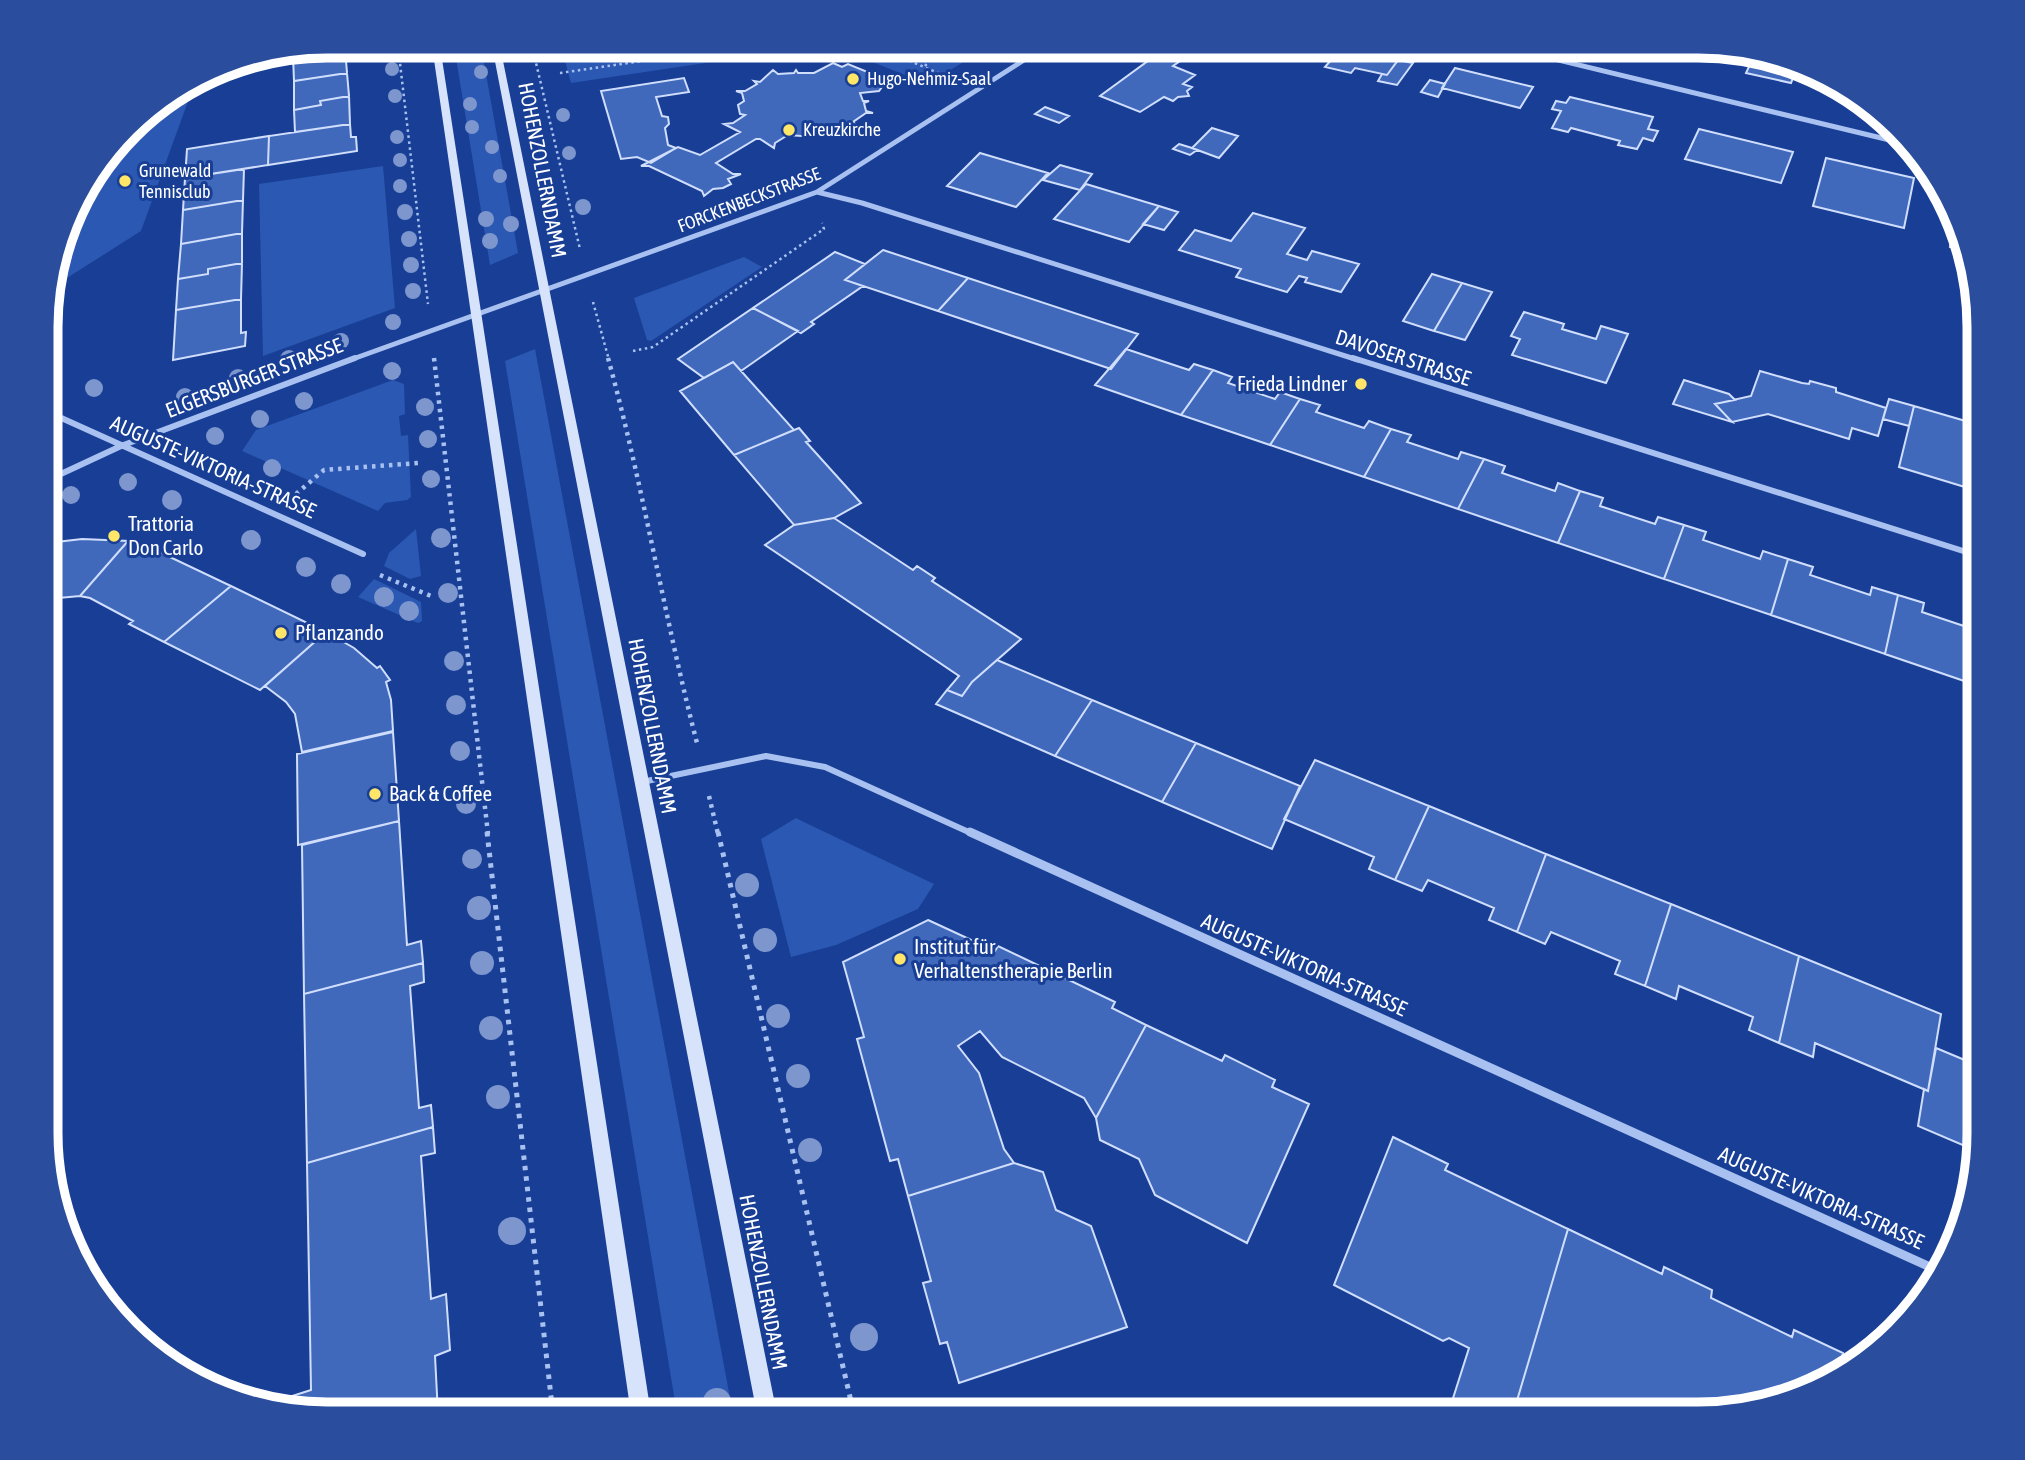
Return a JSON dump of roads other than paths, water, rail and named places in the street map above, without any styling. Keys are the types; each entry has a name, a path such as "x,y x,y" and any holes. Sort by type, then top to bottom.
{"main road":[{"path":"438,58 640,1402"},
{"name":"HOHENZOLLERNDAMM","path":"498,58 765,1402"}],"street":[{"name":"FORCKENBECKSTRASSE","path":"475,313 817,192 1027,58"},
{"path":"1550,58 1892,141"},
{"name":"DAVOSER STRASSE","path":"817,192 862,203 1967,552"},
{"name":"ELGERSBURGER STRASSE","path":"58,475 121,446 475,313"},
{"name":"AUGUSTE-VIKTORIA-STRASSE","path":"58,417 363,554"},
{"name":"AUGUSTE-VIKTORIA-STRASSE","path":"642,782 765,755 825,767 1931,1268"}],"place":[{"name":"Hugo-Nehmiz-Saal","path":"853,79"},
{"name":"Kreuzkirche","path":"789,130"},
{"name":"Grunewald Tennisclub","path":"125,181"},
{"name":"Frieda Lindner","path":"1361,384"},
{"name":"Trattoria Don Carlo","path":"114,536"},
{"name":"Pflanzando","path":"281,633"},
{"name":"Back & Coffee","path":"375,794"},
{"name":"Institut für Verhaltenstherapie Berlin","path":"900,959"}]}
